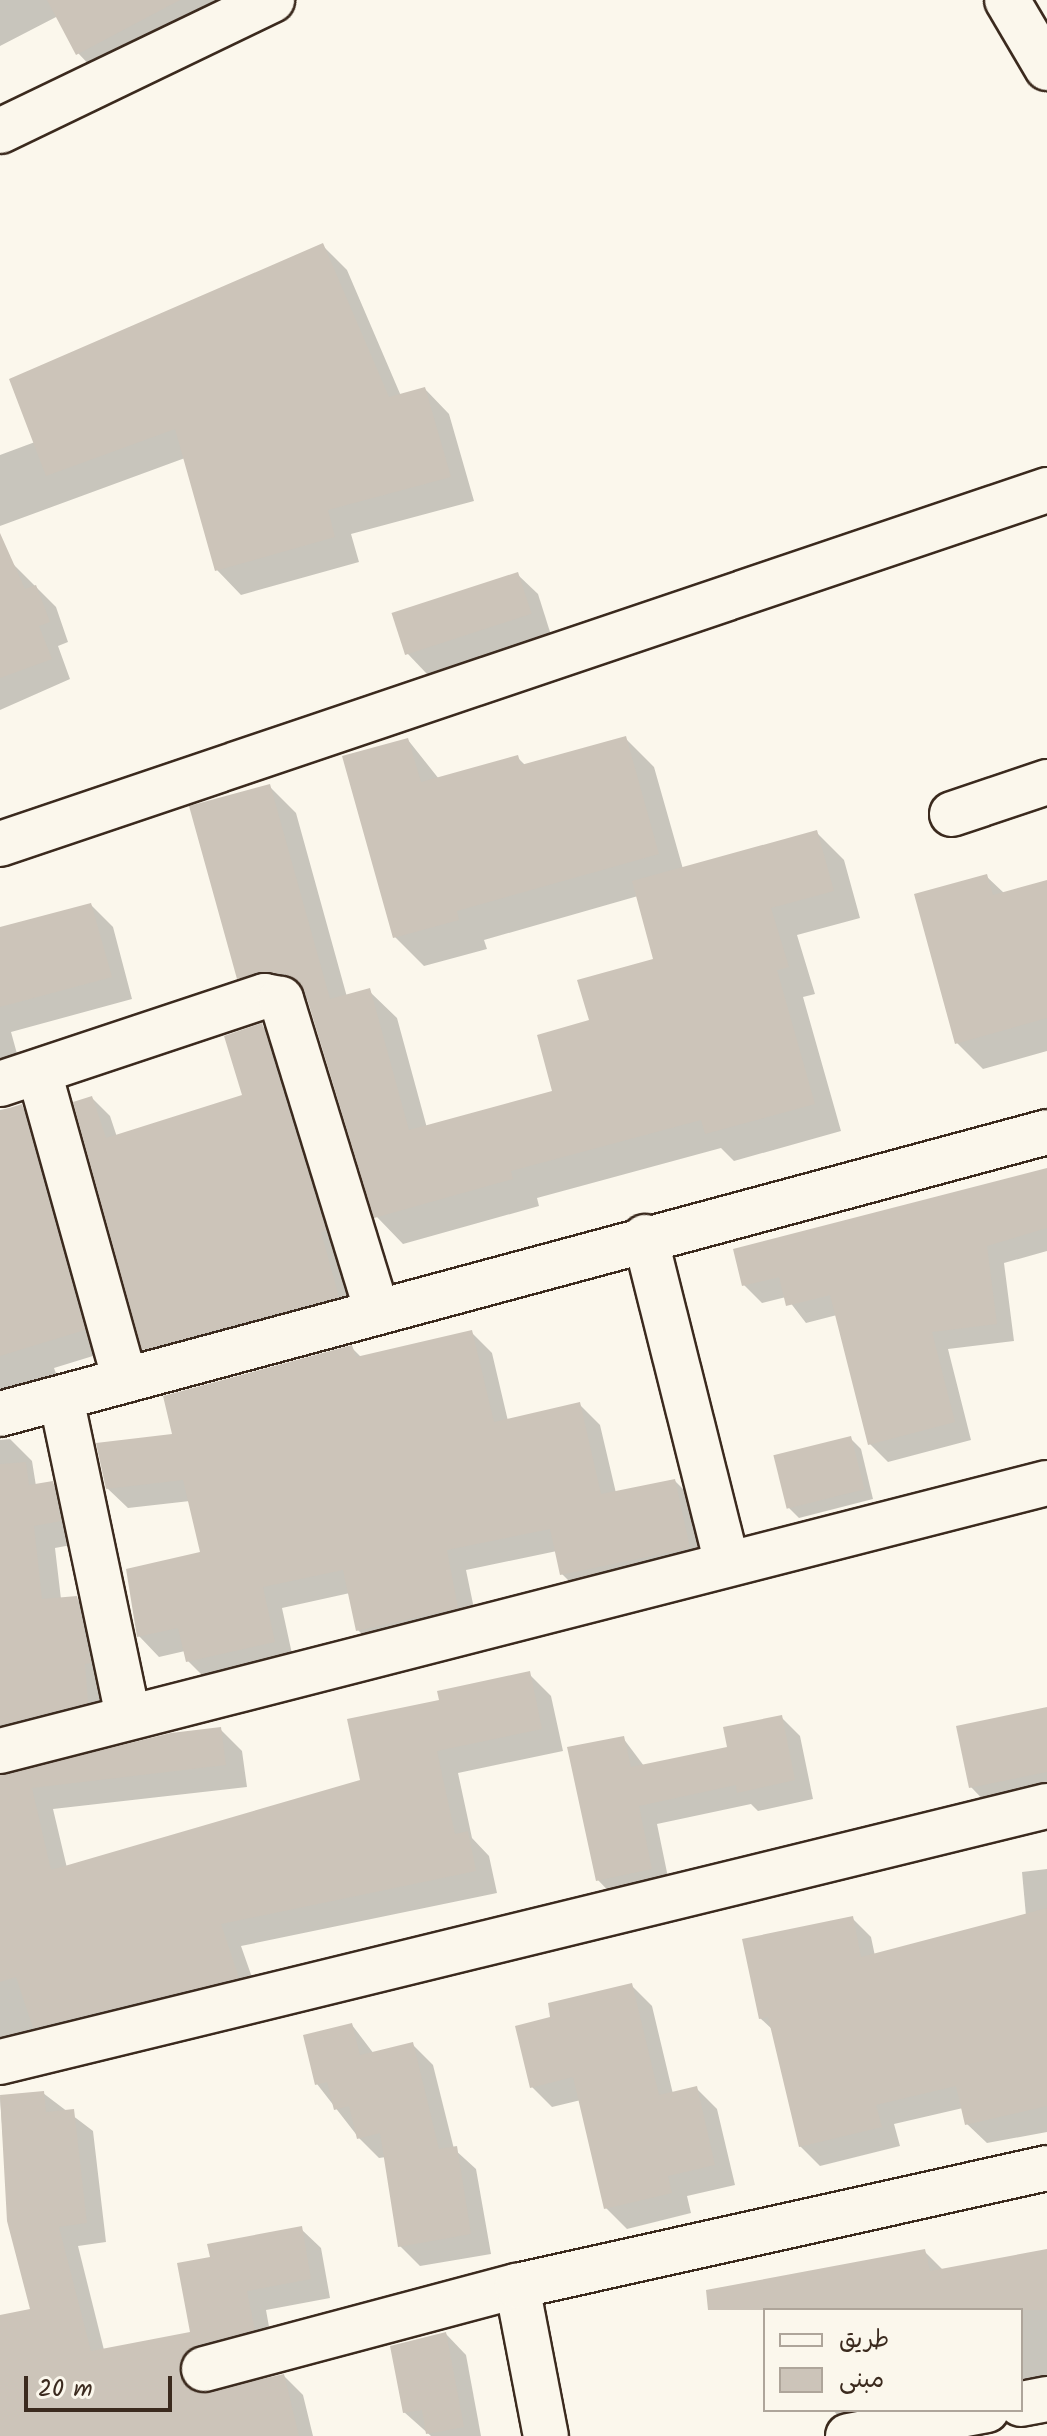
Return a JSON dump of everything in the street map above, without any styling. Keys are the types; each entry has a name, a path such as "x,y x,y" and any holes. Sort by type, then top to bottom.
{"street":[{"path":"0,131 272,0"},
{"path":"1007,0 1047,68"},
{"path":"0,844 1047,490"},
{"path":"952,814 1047,782"},
{"path":"125,1380 20,1078 265,996 281,999 377,1311"},
{"path":"0,1414 645,1237 1047,1132"},
{"path":"645,1237 727,1564"},
{"path":"61,1398 128,1717"},
{"path":"0,1751 1047,1483"},
{"path":"0,2062 1047,1806"},
{"path":"204,2369 517,2286 1047,2168"},
{"path":"517,2286 546,2436"},
{"path":"1023,2404 1047,2399"},
{"path":"848,2436 976,2412"}],"building":[{"path":"47,0 180,0 76,55"},
{"path":"323,243 389,397 425,387 451,477 328,510 335,537 215,571 175,429 46,476 9,379"},
{"path":"0,533 25,589 36,585 50,622 39,626 52,659 0,678"},
{"path":"518,572 532,614 405,655 392,613"},
{"path":"626,736 659,854 457,911 459,920 393,938 342,756 408,738 421,782 518,755 521,765"},
{"path":"270,784 330,999 370,988 409,1130 552,1091 537,1035 589,1020 577,980 653,959 632,881 817,830 834,891 771,908 789,967 777,970 815,1104 705,1134 701,1120 511,1171 513,1179 374,1218 305,992 286,974 258,972 237,979 189,806"},
{"path":"987,874 993,895 1047,880 1047,1018 955,1044 914,894"},
{"path":"91,903 112,977 0,1007 0,927"},
{"path":"262,1023 326,1231 321,1232 339,1297 142,1350 73,1102 92,1096 106,1138 242,1095 224,1036"},
{"path":"22,1104 85,1330 0,1356 0,1111"},
{"path":"1047,1168 1047,1228 987,1246 997,1324 932,1332 955,1422 868,1445 830,1295 786,1306 779,1277 742,1286 733,1249"},
{"path":"472,1330 494,1422 580,1402 601,1494 675,1479 690,1548 560,1575 550,1529 447,1550 458,1608 356,1631 343,1570 263,1587 275,1642 186,1662 178,1628 137,1637 126,1569 200,1552 183,1480 106,1489 96,1443 172,1434 163,1396 352,1345 356,1357"},
{"path":"851,1436 864,1489 787,1509 773,1455"},
{"path":"26,1462 29,1485 53,1481 61,1521 34,1526 42,1599 77,1596 91,1663 85,1664 88,1703 0,1725 0,1464"},
{"path":"530,1671 542,1729 437,1751 455,1834 468,1831 476,1871 221,1924 239,1978 33,2028 16,1977 0,1982 0,1775 171,1733 221,1727 226,1765 32,1788 51,1870 360,1780 347,1719 439,1700 437,1691"},
{"path":"1047,1707 1047,1772 969,1788 956,1726"},
{"path":"782,1715 795,1780 737,1793 736,1785 639,1806 652,1869 596,1881 567,1747 624,1736 631,1767 727,1747 723,1727"},
{"path":"1047,1908 1047,2106 965,2125 956,2086 876,2105 882,2127 799,2147 768,2017 759,2019 742,1939 853,1916 861,1957"},
{"path":"632,1983 659,2095 697,2086 715,2165 668,2176 672,2193 604,2209 573,2077 530,2088 515,2026 550,2017 548,2003"},
{"path":"352,2023 360,2055 413,2042 439,2149 457,2146 471,2234 398,2247 380,2133 357,2139 349,2106 334,2110 327,2082 315,2085 303,2035"},
{"path":"44,2091 46,2112 74,2109 87,2223 59,2227 91,2351 190,2332 177,2263 210,2257 207,2244 302,2226 311,2279 247,2291 255,2330 197,2345 180,2363 186,2386 198,2393 284,2374 299,2436 0,2436 0,2315 30,2309 7,2221 0,2095"},
{"path":"925,2249 930,2271 1047,2249 1047,2310 708,2310 706,2290"},
{"path":"446,2332 464,2427 426,2434 422,2410 403,2413 390,2346"}]}
